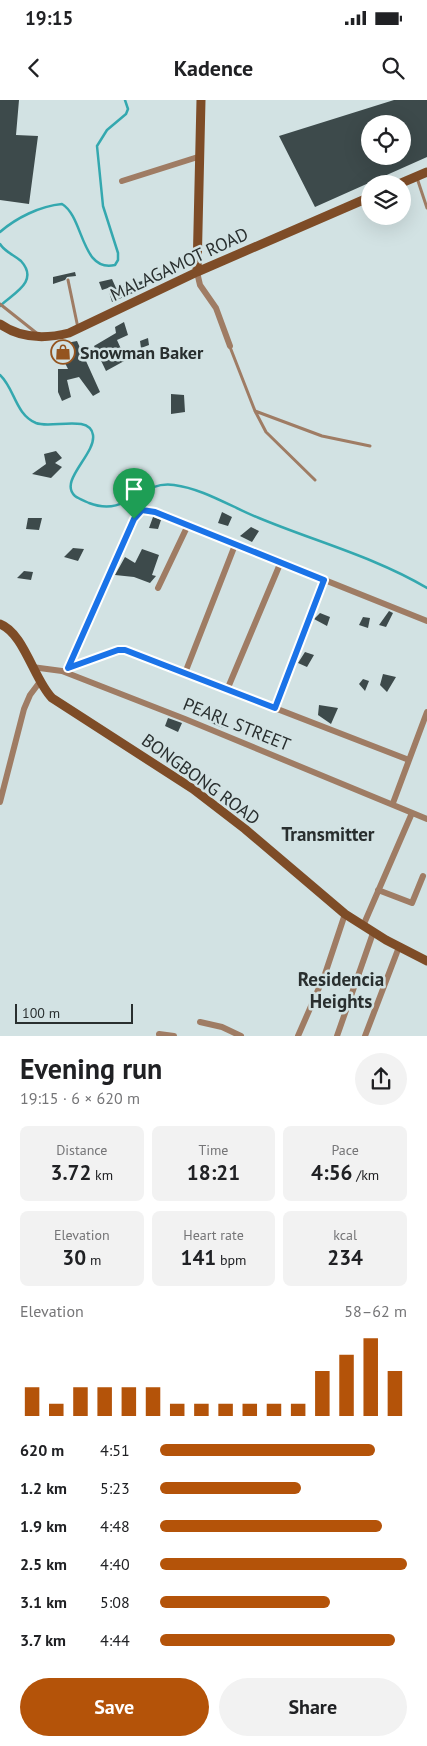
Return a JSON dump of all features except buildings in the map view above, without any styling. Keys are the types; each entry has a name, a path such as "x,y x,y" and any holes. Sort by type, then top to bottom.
{"street":[{"path":"201,100 197,272 200,285 216,308 230,346"},
{"path":"122,181 201,156"},
{"path":"411,178 427,172"},
{"name":"MALAGAMOT ROAD","path":"1,325 20,334 41,338 60,335 78,329 197,272 361,201"},
{"path":"65,670 138,512 150,511 188,525 280,564 427,621"},
{"path":"158,588 188,525"},
{"path":"185,673 234,545"},
{"path":"227,690 280,564"},
{"path":"275,708 324,580"},
{"name":"BONGBONG ROAD","path":"0,624 11,632 32,667 39,683 52,698 149,758 220,808 345,914 399,947 427,961"},
{"path":"65,670 113,652 125,650 409,760"},
{"name":"PEARL STREET","path":"32,667 65,670 393,803 427,819"},
{"path":"0,802 24,709 30,695 39,683"},
{"path":"393,803 427,712"},
{"path":"363,926 412,813"},
{"path":"378,890 412,903 423,876"},
{"path":"298,1036 325,974 345,914"},
{"path":"337,1036 373,932"},
{"path":"365,1036 399,947"},
{"path":"200,1022 222,1027 241,1036"},
{"path":"159,1034 174,1036"}],"lane":[{"path":"416,176 427,208"},
{"path":"68,280 78,329"},
{"path":"0,304 41,338"},
{"path":"230,346 255,411 272,440 315,480"},
{"path":"255,411 298,429 370,446"}],"waterway":[{"path":"0,232 13,222 29,214 45,207 62,204 75,220 89,253 95,261 104,265 115,265 118,260 118,253 103,206 97,146 107,130 126,114 128,109 125,100"},
{"path":"0,244 21,261 26,268 27,275 22,287 0,306"},
{"path":"0,375 9,387 19,408 29,419 43,424 69,423 85,425 90,429 93,435 92,442 71,483 71,490 80,499 102,506 114,506 124,503 151,488 162,485 185,487 207,494 249,514 387,567 427,588"}],"place":[{"name":"Snowman Baker","path":"63,352"}],"district":[{"name":"Transmitter","path":"328,834"},
{"name":"Residencia Heights","path":"341,990"}],"route":[{"path":"142,510 150,511 324,580 275,708 125,650 118,650 68,668 134,519 138,512 142,510"}]}
